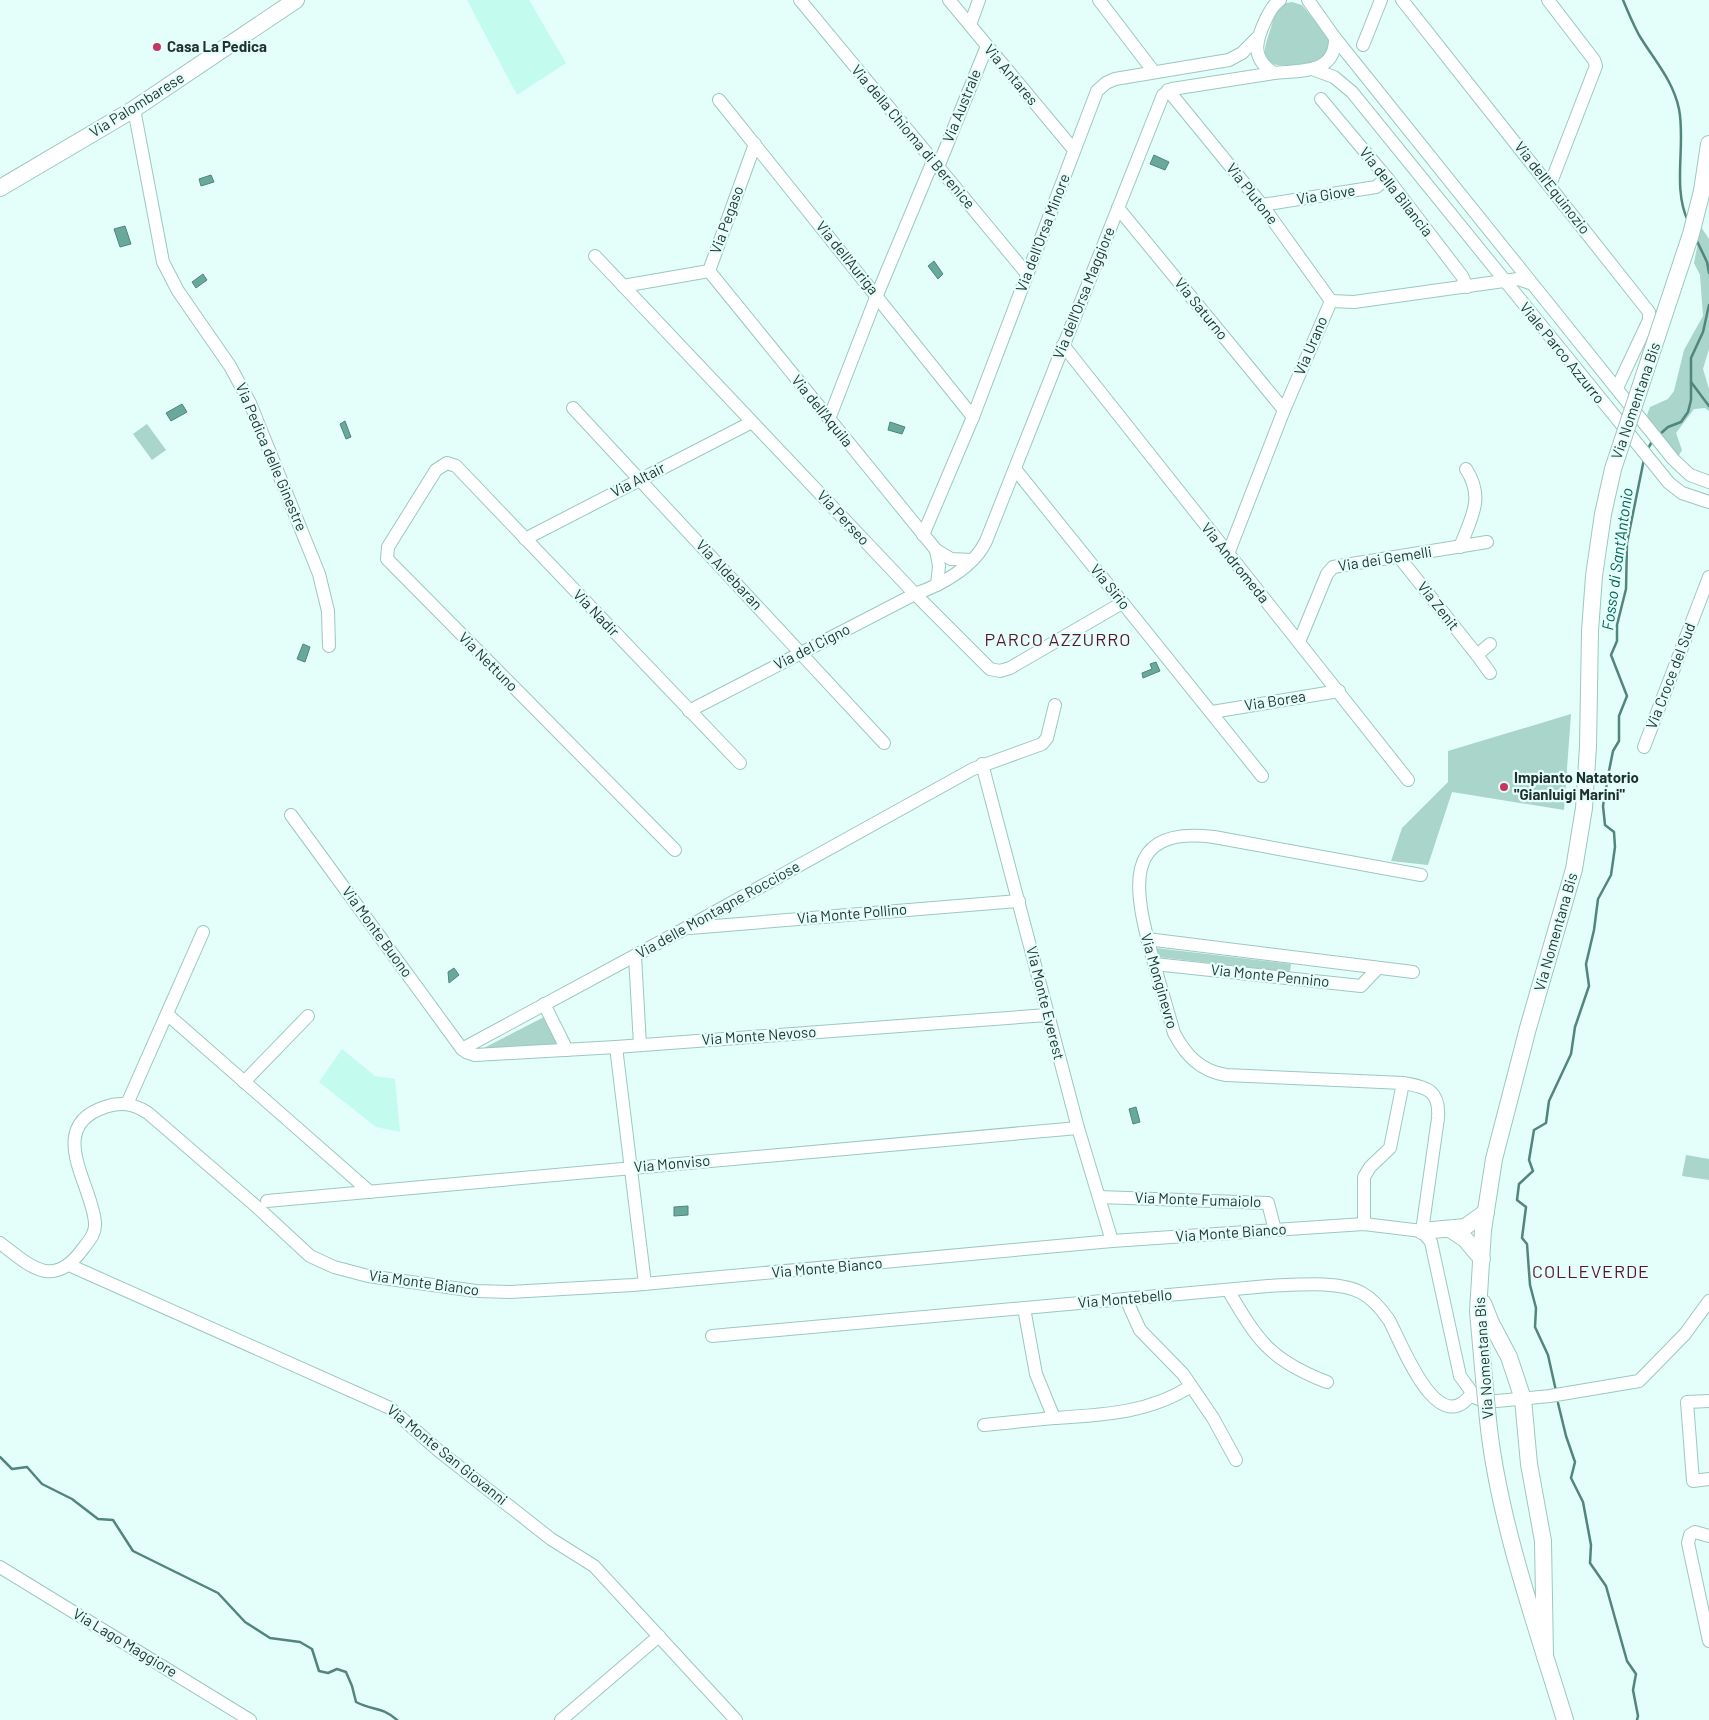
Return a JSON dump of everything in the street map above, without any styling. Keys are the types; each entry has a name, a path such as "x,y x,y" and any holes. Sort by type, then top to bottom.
{"main road":[{"name":"Via Palombarese","path":"0,188 134,109 296,0"},
{"name":"Via Nomentana Bis","path":"1565,1720 1514,1548 1492,1451 1478,1311 1486,1212 1499,1141 1528,1028 1574,869 1584,808 1588,748 1590,631 1594,576 1603,514 1613,468 1691,234 1702,191 1709,144"},
{"path":"1422,1231 1465,1227 1486,1212"},
{"path":"1450,1229 1465,1240 1482,1258"},
{"path":"1480,1289 1490,1323 1509,1357 1519,1381 1523,1399 1528,1464 1544,1548 1546,1656"}],"street":[{"name":"Via della Chioma di Berenice","path":"800,0 1027,274"},
{"name":"Via Antares","path":"949,0 1074,150"},
{"path":"970,25 979,0"},
{"name":"Viale Parco Azzurro","path":"1308,0 1335,38 1510,258 1656,437 1684,470 1709,482"},
{"path":"1363,45 1381,0"},
{"name":"Via dell'Equinozio","path":"1402,0 1649,312 1649,320 1617,388"},
{"path":"1548,0 1594,60 1596,66 1550,185"},
{"path":"1103,1 1154,72"},
{"path":"1274,73 1261,60 1256,38 1276,1"},
{"name":"Via dell'Orsa Minore","path":"923,535 974,417 1099,88 1115,79 1229,60 1242,53 1256,38"},
{"name":"Viale Parco Azzurro","path":"1274,73 1312,69 1331,58 1335,38"},
{"name":"Via Australe","path":"829,418 877,294 987,46"},
{"name":"Viale Parco Azzurro","path":"1312,69 1334,77 1352,92 1503,280 1676,489 1696,499 1709,502"},
{"path":"1168,90 1274,73"},
{"name":"Via Plutone","path":"1168,90 1262,205 1331,300"},
{"name":"Via dell'Orsa Maggiore","path":"972,560 984,546 1160,100 1168,90"},
{"name":"Via della Bilancia","path":"1321,99 1387,178 1462,276 1467,287"},
{"name":"Via dell'Auriga","path":"719,100 877,294 974,417"},
{"name":"Via Pedica delle Ginestre","path":"134,109 163,262 170,278 235,374 250,403 319,574 328,611 328,646"},
{"name":"Via Pegaso","path":"623,286 709,271 754,144"},
{"name":"Via Giove","path":"1262,205 1376,187 1387,178"},
{"name":"Via Saturno","path":"1118,208 1284,410"},
{"name":"Via Perseo","path":"595,256 986,667 997,671 1010,668 1122,603"},
{"path":"1503,280 1510,265 1510,258"},
{"name":"Via dell'Aquila","path":"709,271 936,550"},
{"name":"Viale Parco Azzurro","path":"1503,280 1518,278 1530,283"},
{"name":"Via Urano","path":"1228,554 1284,410 1331,300 1354,302 1467,287 1503,280"},
{"name":"Via Andromeda","path":"1063,345 1408,780"},
{"name":"Via Aldebaran","path":"573,408 802,652 884,743"},
{"name":"Via Altair","path":"525,539 752,422"},
{"name":"Via Nadir","path":"452,464 740,763"},
{"name":"Via Nettuno","path":"452,464 440,466 433,474 388,547 387,559 675,850"},
{"name":"Via Sirio","path":"1014,469 1262,776"},
{"path":"1460,547 1476,497 1475,485 1466,469"},
{"name":"Via dei Gemelli","path":"1299,642 1331,568 1342,564 1399,557 1487,542"},
{"path":"936,550 951,559 972,560"},
{"path":"936,550 939,566 937,585"},
{"name":"Via Zenit","path":"1399,557 1490,672"},
{"name":"Via del Cigno","path":"689,711 915,594 937,585 972,560"},
{"name":"Via Croce del Sud","path":"1644,747 1709,577"},
{"path":"1477,655 1490,644"},
{"name":"Via Borea","path":"1212,712 1338,691"},
{"name":"Via delle Montagne Rocciose","path":"466,1051 544,1004 635,956 982,764 1045,742 1055,705"},
{"name":"Via Monte Everest","path":"982,764 1047,1015 1112,1241"},
{"name":"Via Monte Buono","path":"291,815 466,1051"},
{"name":"Via Monginevro","path":"1422,875 1196,835 1179,837 1154,848 1146,856 1140,868 1137,891 1147,939 1174,1034 1188,1056 1206,1069 1232,1075 1404,1083 1429,1090 1438,1103 1438,1118 1422,1231"},
{"name":"Via Monte Pollino","path":"686,928 1019,901"},
{"path":"0,1244 42,1270 57,1272 70,1266 92,1236 95,1227 94,1217 75,1157 75,1137 80,1125 91,1114 105,1106 127,1104 203,932"},
{"name":"Via Monte Pennino","path":"1147,939 1413,972"},
{"path":"635,956 640,1045"},
{"name":"Via Monte Pennino","path":"1154,964 1361,986 1378,968"},
{"path":"544,1004 567,1050"},
{"path":"167,1014 370,1192"},
{"name":"Via Monte Nevoso","path":"466,1051 567,1050 616,1047 1047,1015"},
{"path":"244,1082 308,1016"},
{"path":"616,1047 645,1284"},
{"path":"1364,1224 1364,1177 1370,1167 1390,1148 1404,1083"},
{"name":"Via Monte Bianco","path":"127,1104 148,1114 257,1206 304,1251 334,1267 393,1281 488,1292 645,1284 1112,1241 1364,1224 1422,1231"},
{"name":"Via Monviso","path":"267,1201 1078,1128"},
{"name":"Via Monte Fumaiolo","path":"1099,1197 1268,1203 1275,1230"},
{"path":"1422,1231 1429,1239 1434,1250 1460,1376 1476,1398 1489,1401 1523,1399 1639,1381 1684,1334 1709,1301"},
{"name":"Via Monte San Giovanni","path":"70,1266 383,1404 548,1536 594,1566 736,1720"},
{"name":"Via Montebello","path":"712,1336 1228,1290 1307,1285 1340,1287 1358,1291 1374,1302 1388,1318 1427,1391 1437,1402 1448,1407 1459,1406 1464,1404 1472,1393"},
{"path":"1228,1290 1250,1327 1266,1348 1290,1366 1327,1382"},
{"path":"1126,1299 1140,1330 1177,1366 1192,1386 1236,1460"},
{"path":"1024,1308 1036,1374 1054,1418"},
{"path":"984,1426 1127,1411 1168,1400 1192,1386"},
{"path":"1709,1400 1687,1402 1694,1480 1709,1479"},
{"path":"1709,1536 1695,1532 1690,1535 1688,1542 1709,1642"},
{"name":"Via Lago Maggiore","path":"0,1567 250,1720"},
{"path":"561,1720 659,1636"}],"shaded area":[{"path":"467,0 529,0 566,63 517,95"},
{"path":"1292,2 1302,5 1328,37 1329,53 1308,63 1275,65 1266,59 1265,48 1267,40 1278,9 1284,4"},
{"path":"1154,155 1169,162 1165,170 1150,164"},
{"path":"211,175 214,182 201,186 199,179"},
{"path":"125,226 131,244 120,247 114,229"},
{"path":"1701,227 1709,239 1709,349 1703,369 1709,389 1709,411 1705,408 1694,409 1676,433 1682,450 1678,457 1665,448 1647,415 1650,407 1668,399 1674,391 1684,350 1703,316 1700,275 1694,263"},
{"path":"934,261 943,274 938,279 928,266"},
{"path":"203,274 207,280 196,288 192,282"},
{"path":"182,404 187,412 171,421 166,413"},
{"path":"345,421 351,437 346,439 340,424"},
{"path":"890,422 905,427 902,434 888,430"},
{"path":"147,424 166,450 152,460 133,434"},
{"path":"303,644 310,647 305,662 297,659"},
{"path":"1156,662 1160,671 1143,678 1142,673 1152,669 1150,664"},
{"name":"Impianto Natatorio \"Gianluigi Marini\"","path":"1571,714 1564,810 1452,792 1428,865 1391,861 1402,828 1448,782 1448,751"},
{"path":"1156,948 1291,964 1290,972 1158,957"},
{"path":"454,968 459,975 449,983 448,972"},
{"path":"544,1017 559,1047 478,1051"},
{"path":"342,1049 375,1076 395,1079 400,1132 376,1127 319,1082"},
{"path":"1136,1107 1140,1122 1133,1124 1129,1109"},
{"path":"1686,1155 1709,1159 1709,1180 1682,1176"},
{"path":"688,1206 688,1215 674,1216 674,1207"}],"waterway":[{"name":"Fosso di Sant'Antonio","path":"1623,0 1639,35 1668,79 1679,109 1681,123 1681,195 1688,221"},
{"name":"Fosso di Sant'Antonio","path":"1696,239 1707,262 1709,273"},
{"name":"Fosso di Sant'Antonio","path":"1660,434 1668,427 1681,422 1688,412 1691,400 1691,358 1703,332 1709,305"},
{"path":"1691,382 1709,406"},
{"name":"Fosso di Sant'Antonio","path":"1647,450 1653,440"},
{"name":"Fosso di Sant'Antonio","path":"1556,1391 1548,1355 1535,1327 1536,1308 1530,1285 1527,1244 1522,1238 1526,1207 1517,1200 1519,1184 1533,1171 1529,1160 1534,1130 1546,1123 1549,1101 1571,1054 1575,1027 1589,986 1586,964 1594,930 1598,899 1611,875 1615,847 1614,832 1605,825 1603,806 1613,751 1619,741 1619,716 1627,696 1611,655 1617,641 1617,625 1626,589 1627,543 1644,459"},
{"name":"Fosso di Sant'Antonio","path":"1558,1403 1575,1462 1571,1478 1583,1502 1591,1545 1590,1563 1606,1586 1627,1661 1636,1674 1633,1690 1638,1716 1637,1720"},
{"path":"0,1457 12,1469 27,1467 42,1484 72,1499 98,1519 113,1520 133,1551 218,1593 245,1622 270,1638 300,1642 312,1649 319,1671 328,1673 337,1669 346,1672 356,1702 386,1713 397,1720"}],"place":[{"name":"Casa La Pedica","path":"157,47"},
{"name":"Impianto Natatorio \"Gianluigi Marini\"","path":"1504,787"}],"district":[{"name":"PARCO AZZURRO","path":"1058,640"},
{"name":"COLLEVERDE","path":"1591,1272"}]}
